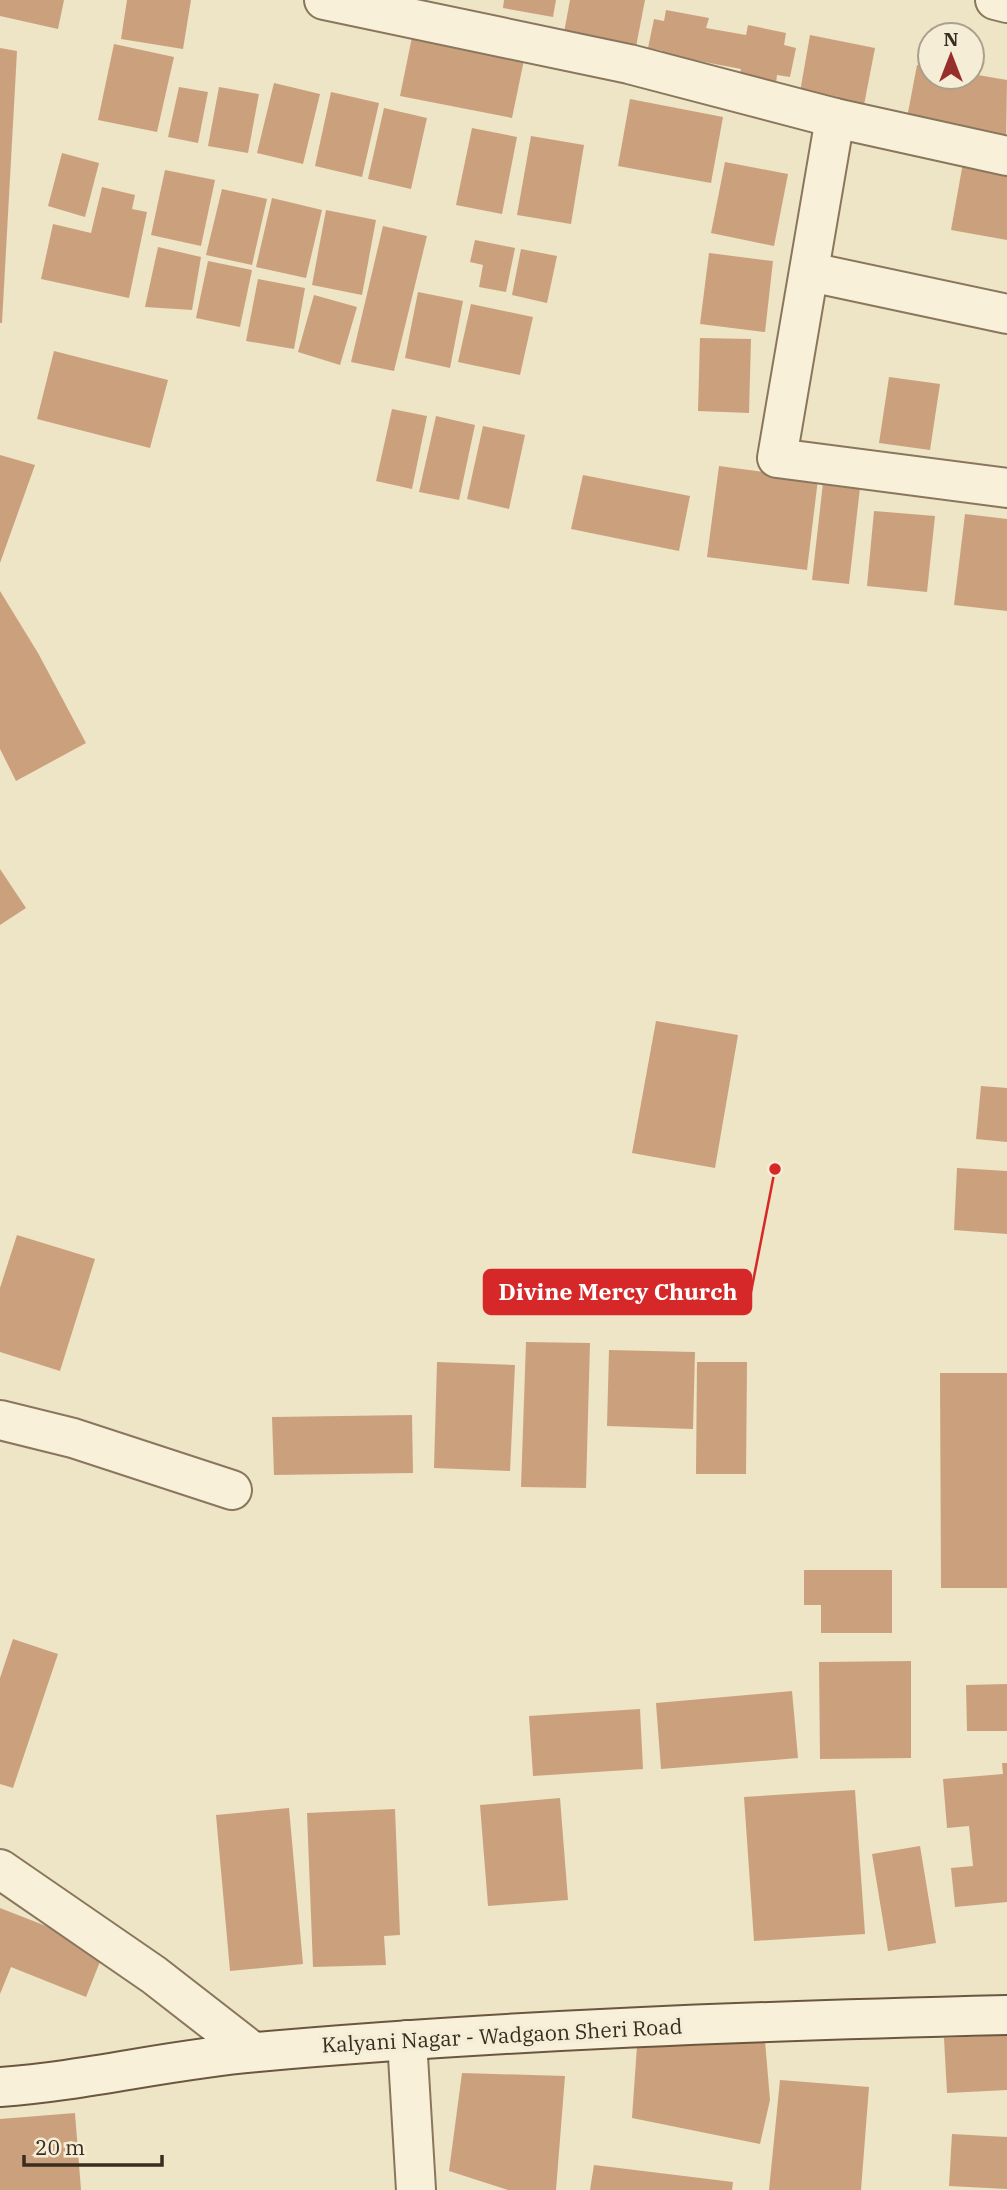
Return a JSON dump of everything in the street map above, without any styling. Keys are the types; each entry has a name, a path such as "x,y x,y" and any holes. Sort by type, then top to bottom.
{"street":[{"path":"324,0 629,64 835,118 1007,156"},
{"path":"995,0 1007,3"},
{"path":"835,118 777,458 1007,488"},
{"path":"810,272 1007,314"},
{"path":"0,1420 73,1438 232,1490"},
{"path":"0,1869 154,1975 253,2052"},
{"name":"Kalyani Nagar - Wadgaon Sheri Road","path":"0,2087 253,2052 407,2040 778,2020 1007,2015"},
{"path":"407,2040 416,2190"}],"building":[{"path":"0,0 64,0 58,29 0,16"},
{"path":"127,0 191,0 183,49 121,39"},
{"path":"504,0 556,0 553,17 503,8"},
{"path":"570,0 645,0 635,52 563,38"},
{"path":"666,10 709,18 706,28 746,35 748,25 786,33 784,45 796,48 790,77 777,75 776,84 739,77 741,69 699,61 698,69 661,62 663,51 648,48 654,19 664,21"},
{"path":"413,32 525,55 512,118 400,96"},
{"path":"810,35 875,48 864,105 800,92"},
{"path":"114,44 174,57 157,132 98,120"},
{"path":"0,48 17,51 2,323 0,323"},
{"path":"916,70 916,91 986,91 986,76 1007,80 1006,140 906,123"},
{"path":"274,83 320,94 303,164 257,153"},
{"path":"179,87 208,92 198,143 168,137"},
{"path":"219,87 259,94 248,153 208,146"},
{"path":"331,92 379,103 362,177 315,166"},
{"path":"630,99 723,117 711,183 618,166"},
{"path":"384,108 427,118 411,189 368,179"},
{"path":"472,128 517,137 502,214 456,205"},
{"path":"531,136 584,145 571,224 517,215"},
{"path":"62,153 99,163 85,217 48,206"},
{"path":"964,157 1007,165 1007,240 951,230"},
{"path":"725,162 788,174 774,246 711,233"},
{"path":"165,170 215,180 201,246 151,235"},
{"path":"102,187 135,195 132,209 147,212 129,298 41,279 53,224 91,233"},
{"path":"222,189 267,199 252,265 206,255"},
{"path":"272,198 322,210 306,278 256,267"},
{"path":"326,210 376,220 362,295 312,285"},
{"path":"383,226 427,236 394,371 351,362"},
{"path":"475,240 515,248 506,292 479,287 483,265 470,262"},
{"path":"158,247 201,257 192,310 145,307"},
{"path":"521,249 557,256 547,303 512,295"},
{"path":"709,253 773,261 765,332 700,324"},
{"path":"208,261 252,270 240,327 196,318"},
{"path":"258,279 305,288 294,349 246,341"},
{"path":"418,292 463,301 450,368 405,358"},
{"path":"314,295 357,307 340,365 298,352"},
{"path":"471,304 533,317 520,375 458,362"},
{"path":"700,338 751,339 749,413 698,411"},
{"path":"54,351 168,380 150,448 37,419"},
{"path":"889,377 940,384 930,450 879,443"},
{"path":"392,409 427,416 412,489 376,481"},
{"path":"436,416 475,425 459,500 419,492"},
{"path":"483,426 525,435 509,509 467,499"},
{"path":"0,455 35,465 0,563"},
{"path":"719,466 818,479 807,570 707,557"},
{"path":"824,474 861,479 849,584 812,580"},
{"path":"583,475 690,496 679,551 571,529"},
{"path":"874,511 935,516 927,592 867,586"},
{"path":"965,514 1007,519 1007,611 954,605"},
{"path":"0,591 38,653 86,743 16,781 0,749"},
{"path":"0,869 26,908 0,925"},
{"path":"656,1021 738,1035 715,1168 632,1153"},
{"path":"981,1086 1007,1088 1007,1142 976,1139"},
{"path":"957,1168 1007,1171 1007,1234 954,1230"},
{"path":"17,1235 95,1259 60,1371 0,1352 0,1288"},
{"path":"526,1342 590,1343 586,1488 521,1487"},
{"path":"609,1350 695,1352 693,1429 607,1426"},
{"path":"437,1362 515,1365 510,1471 434,1468"},
{"path":"697,1362 747,1362 746,1474 696,1474"},
{"path":"940,1373 1007,1373 1007,1588 941,1588"},
{"path":"412,1415 413,1473 274,1475 272,1417"},
{"path":"804,1570 892,1570 892,1633 821,1633 821,1605 804,1605"},
{"path":"13,1639 58,1654 13,1788 0,1784 0,1678"},
{"path":"911,1661 911,1758 820,1759 819,1662"},
{"path":"1007,1684 1007,1731 967,1731 966,1685"},
{"path":"792,1691 798,1758 661,1769 656,1703"},
{"path":"640,1709 643,1769 533,1776 529,1716"},
{"path":"1002,1763 1007,1763 1007,1902 955,1907 951,1868 973,1866 969,1826 947,1828 943,1779 1003,1774"},
{"path":"855,1790 865,1934 754,1941 744,1797"},
{"path":"560,1798 568,1900 488,1906 480,1805"},
{"path":"289,1808 303,1964 230,1971 216,1815"},
{"path":"395,1809 400,1935 384,1936 386,1965 313,1967 307,1813"},
{"path":"920,1846 936,1943 888,1951 872,1854"},
{"path":"0,1908 105,1949 86,1997 11,1967 0,1994"},
{"path":"1007,2035 1007,2090 947,2093 944,2038"},
{"path":"765,2041 770,2100 760,2144 632,2118 637,2046"},
{"path":"462,2073 565,2076 556,2190 508,2190 449,2171"},
{"path":"780,2080 869,2087 861,2190 769,2190"},
{"path":"75,2113 81,2190 0,2190 0,2119"},
{"path":"952,2134 1007,2137 1007,2189 949,2186"},
{"path":"594,2165 733,2182 732,2190 590,2190"}],"place":[{"name":"Divine Mercy Church","path":"775,1169"}]}
